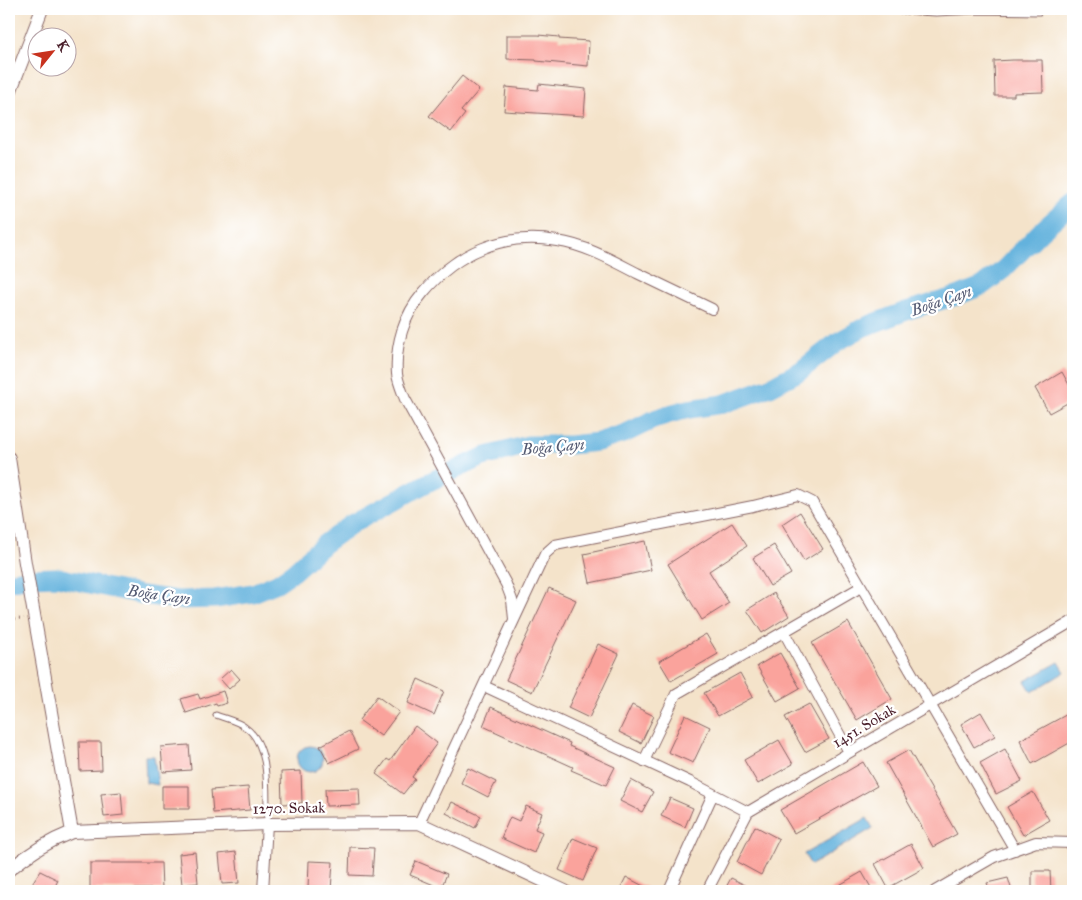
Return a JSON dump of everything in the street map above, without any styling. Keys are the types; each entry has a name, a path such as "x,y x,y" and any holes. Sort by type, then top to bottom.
{"street":[{"path":"9,95 42,9"},
{"path":"514,620 512,600 506,584 405,399 397,376 398,349 405,323 416,302 435,279 456,262 480,248 506,240 530,238 558,241 598,254 712,309"},
{"path":"9,458 25,564 72,832"},
{"path":"418,823 545,554 555,545 753,506 798,495 812,502 1015,850"},
{"path":"644,761 676,694 861,587"},
{"name":"1451. Sokak","path":"748,812 1073,621"},
{"path":"784,632 849,752"},
{"path":"484,686 748,812 707,891"},
{"path":"670,891 713,794"},
{"name":"1270. Sokak","path":"9,870 25,857 56,838 72,832 267,824 418,823 566,891"},
{"path":"263,891 267,824"},
{"path":"935,891 994,856 1036,842 1073,843"}],"lane":[{"path":"869,9 936,13 977,11 1039,12"},
{"path":"216,715 246,728 260,746 264,759 267,824"}],"path":[{"path":"9,620 35,616"}],"water":[{"path":"1059,662 1065,672 1032,692 1025,681"},
{"path":"310,746 319,750 323,759 319,768 310,772 301,768 297,759 301,750"},
{"path":"145,756 154,756 158,785 146,783"},
{"path":"867,818 873,828 811,865 804,854"}],"building":[{"path":"507,35 538,35 559,37 559,39 589,41 588,66 536,60 507,59"},
{"path":"1042,60 1043,92 1014,93 1014,96 995,96 994,61"},
{"path":"462,76 479,90 461,111 465,114 451,132 429,116"},
{"path":"539,84 586,89 584,116 504,111 506,87 538,90"},
{"path":"1062,372 1073,392 1073,400 1049,413 1035,388"},
{"path":"800,512 823,549 804,561 782,524"},
{"path":"732,523 747,546 709,571 729,603 702,620 668,564"},
{"path":"645,541 651,570 590,583 584,554"},
{"path":"774,545 791,574 770,586 753,558"},
{"path":"549,588 576,600 532,692 506,680"},
{"path":"774,593 789,616 762,633 747,610"},
{"path":"848,622 892,699 857,720 812,643"},
{"path":"706,634 718,654 671,681 659,661"},
{"path":"598,644 619,654 589,718 568,708"},
{"path":"780,653 800,688 777,701 757,666"},
{"path":"231,669 240,679 229,689 220,679"},
{"path":"740,673 753,697 718,716 704,693"},
{"path":"418,679 444,691 434,715 408,703"},
{"path":"223,691 227,703 217,706 216,703 186,713 181,699 198,694 200,699"},
{"path":"377,696 399,712 381,736 359,720"},
{"path":"809,704 829,739 805,752 785,717"},
{"path":"632,705 654,716 641,743 619,732"},
{"path":"491,707 570,743 569,746 615,767 606,785 571,770 573,767 483,726"},
{"path":"1073,711 1073,741 1032,764 1020,740"},
{"path":"981,712 995,736 974,747 961,724"},
{"path":"685,715 710,727 693,763 668,752"},
{"path":"415,726 437,743 412,777 415,779 403,794 376,774 387,759 390,761"},
{"path":"349,731 358,749 329,763 320,746"},
{"path":"779,740 793,764 758,784 744,760"},
{"path":"79,742 101,742 102,770 80,771"},
{"path":"189,745 191,770 163,772 161,747"},
{"path":"1005,749 1022,781 996,794 980,763"},
{"path":"909,750 957,834 933,847 886,763"},
{"path":"863,762 877,786 794,833 780,810"},
{"path":"468,768 496,782 488,797 461,783"},
{"path":"301,771 302,803 282,804 281,772"},
{"path":"631,780 653,792 642,812 620,801"},
{"path":"162,786 189,786 189,809 162,809"},
{"path":"248,787 250,810 213,813 211,790"},
{"path":"359,788 360,805 326,806 325,789"},
{"path":"121,792 123,815 104,817 101,794"},
{"path":"1033,792 1049,820 1023,835 1007,807"},
{"path":"670,798 693,808 685,827 661,816"},
{"path":"452,802 481,816 475,828 446,813"},
{"path":"526,806 542,813 535,829 542,832 534,853 501,838 510,817 519,821"},
{"path":"755,826 779,839 761,875 737,862"},
{"path":"573,838 597,848 583,881 559,870"},
{"path":"911,844 924,868 888,888 875,864"},
{"path":"350,847 374,848 372,876 349,875"},
{"path":"195,852 198,883 182,885 179,854"},
{"path":"236,852 239,883 222,884 219,854"},
{"path":"309,861 333,862 331,890 308,889"},
{"path":"416,861 447,874 441,888 410,875"},
{"path":"90,863 161,863 162,889 90,889"},
{"path":"40,871 58,880 53,891 27,891"},
{"path":"1032,871 1050,871 1051,891 1032,891"},
{"path":"862,872 873,891 829,891"},
{"path":"626,877 653,891 619,891"},
{"path":"731,878 757,891 724,891"},
{"path":"1008,878 1012,891 990,891 987,883"}],"waterway":[{"name":"Boğa Çayı","path":"9,582 29,578 57,577 142,595 178,600 215,599 253,593 277,583 293,572 324,544 352,524 427,483 483,457 528,445 570,445 598,442 626,433 657,418 689,409 723,404 770,387 800,371 837,342 864,327 982,286 1003,270 1041,231 1073,203"}]}
